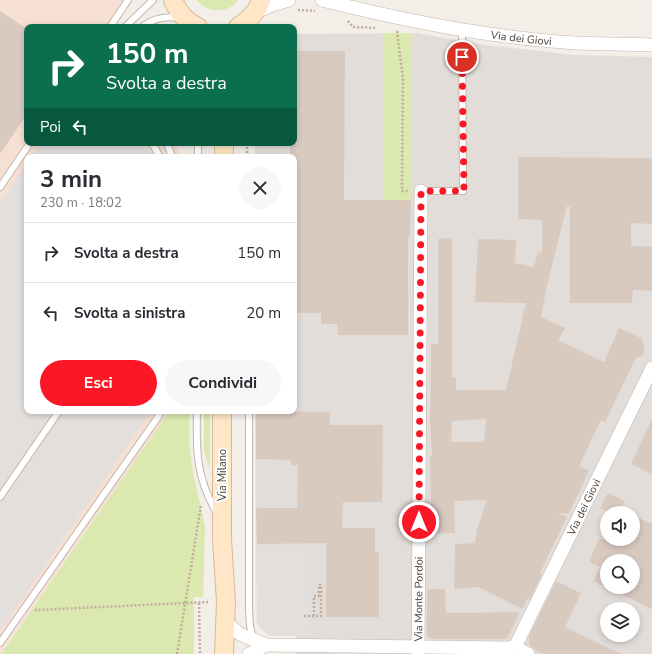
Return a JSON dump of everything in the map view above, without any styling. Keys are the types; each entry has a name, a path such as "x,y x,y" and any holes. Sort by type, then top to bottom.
{"street":[{"path":"173,0 179,11 192,24"},
{"path":"249,17 272,5 292,5"},
{"name":"Via dei Giovi","path":"321,6 370,12 462,29 532,39 575,43 652,45"},
{"name":"Via Monte Pordoi","path":"418,651 421,191"},
{"name":"Via dei Giovi","path":"515,647 652,368"},
{"name":"Via Milano","path":"222,414 222,530 226,602 224,654"},
{"name":"Via Milano","path":"217,654 216,602 222,530"},
{"path":"225,622 240,634 266,645 418,651 515,647 528,654"},
{"path":"249,654 266,645"}],"lane":[{"path":"112,24 128,0"},
{"path":"128,24 153,0"},
{"path":"146,24 161,18 173,17 190,24"},
{"path":"421,191 464,191 462,29"},
{"path":"0,187 28,146"},
{"path":"0,497 58,414"},
{"path":"0,643 159,414"},
{"path":"197,414 197,459 206,494 222,530"},
{"path":"249,414 249,609 253,640"}],"path":[{"path":"292,5 321,6"},
{"path":"345,17 353,27 381,28"},
{"path":"394,28 397,30 398,34 403,79 402,190 421,191"},
{"path":"177,654 200,506 206,494"},
{"path":"304,616 314,616 321,616 321,585 319,585 319,596 314,596 314,616"},
{"path":"36,610 208,602"},
{"path":"199,603 200,654"}],"shaded area":[{"path":"0,0 123,0 116,24 24,24 24,146 177,146 180,154 24,154 24,414 167,414 0,654"},
{"path":"417,33 484,45 574,55 652,57 652,654 296,654 296,636 269,636 257,624 255,414 297,414 297,154 255,154 255,146 297,146 297,34"},
{"path":"39,146 148,146 152,154 33,154"},
{"path":"24,167 24,414 149,414 0,631 0,203"},
{"path":"256,545 310,545 310,636 269,636 257,624"}],"green space":[{"path":"196,0 238,0 234,5 223,10 212,10 206,8"},
{"path":"384,33 411,33 411,200 384,200"},
{"path":"167,414 190,414 189,441 193,473 205,526 203,597 194,597 194,654 1,654"},
{"path":"204,414 210,414 210,470 204,451"}],"building":[{"path":"0,11 24,27 24,118 0,154"},
{"path":"297,51 345,51 344,200 411,200 410,237 408,237 408,335 338,335 337,324 321,324 321,313 297,313 297,154 290,154 290,146 297,146"},
{"path":"518,157 652,158 652,224 631,223 631,246 652,247 652,291 633,290 632,303 570,303 570,207 567,206 547,285 541,317 565,328 558,340 604,362 619,328 641,338 645,349 642,356 636,358 605,422 601,420 579,466 589,471 569,513 558,513 567,517 540,573 542,574 529,601 529,596 522,609 478,587 454,589 455,544 475,543 477,529 487,500 454,501 455,533 430,534 430,456 432,456 430,422 431,344 438,344 438,239 452,238 452,377 456,377 456,390 506,390 526,303 475,302 478,239 516,240 515,263 534,267 538,252 542,253 542,220 518,219","holes":["486,419 484,442 451,442 452,421"]},
{"path":"297,412 330,412 330,425 383,425 382,502 343,502 342,528 375,528 375,552 379,552 379,617 326,617 326,543 257,544 256,508 297,508 298,465 291,465 291,460 256,459 256,414 297,414"},
{"path":"652,419 652,474 631,464"},
{"path":"608,493 625,501 622,506 601,506"},
{"path":"640,518 652,524 652,609 620,594 640,594 640,554 600,554 600,567 589,562 599,539 600,546 640,546"},
{"path":"600,567 600,584 593,581"},
{"path":"556,581 581,593 565,627 621,654 543,654 535,650 529,644 529,636"},
{"path":"427,589 445,589 446,613 520,612 507,639 432,639 427,636"}],"route":[{"path":"419,522 421,191 464,191 462,57"}]}
